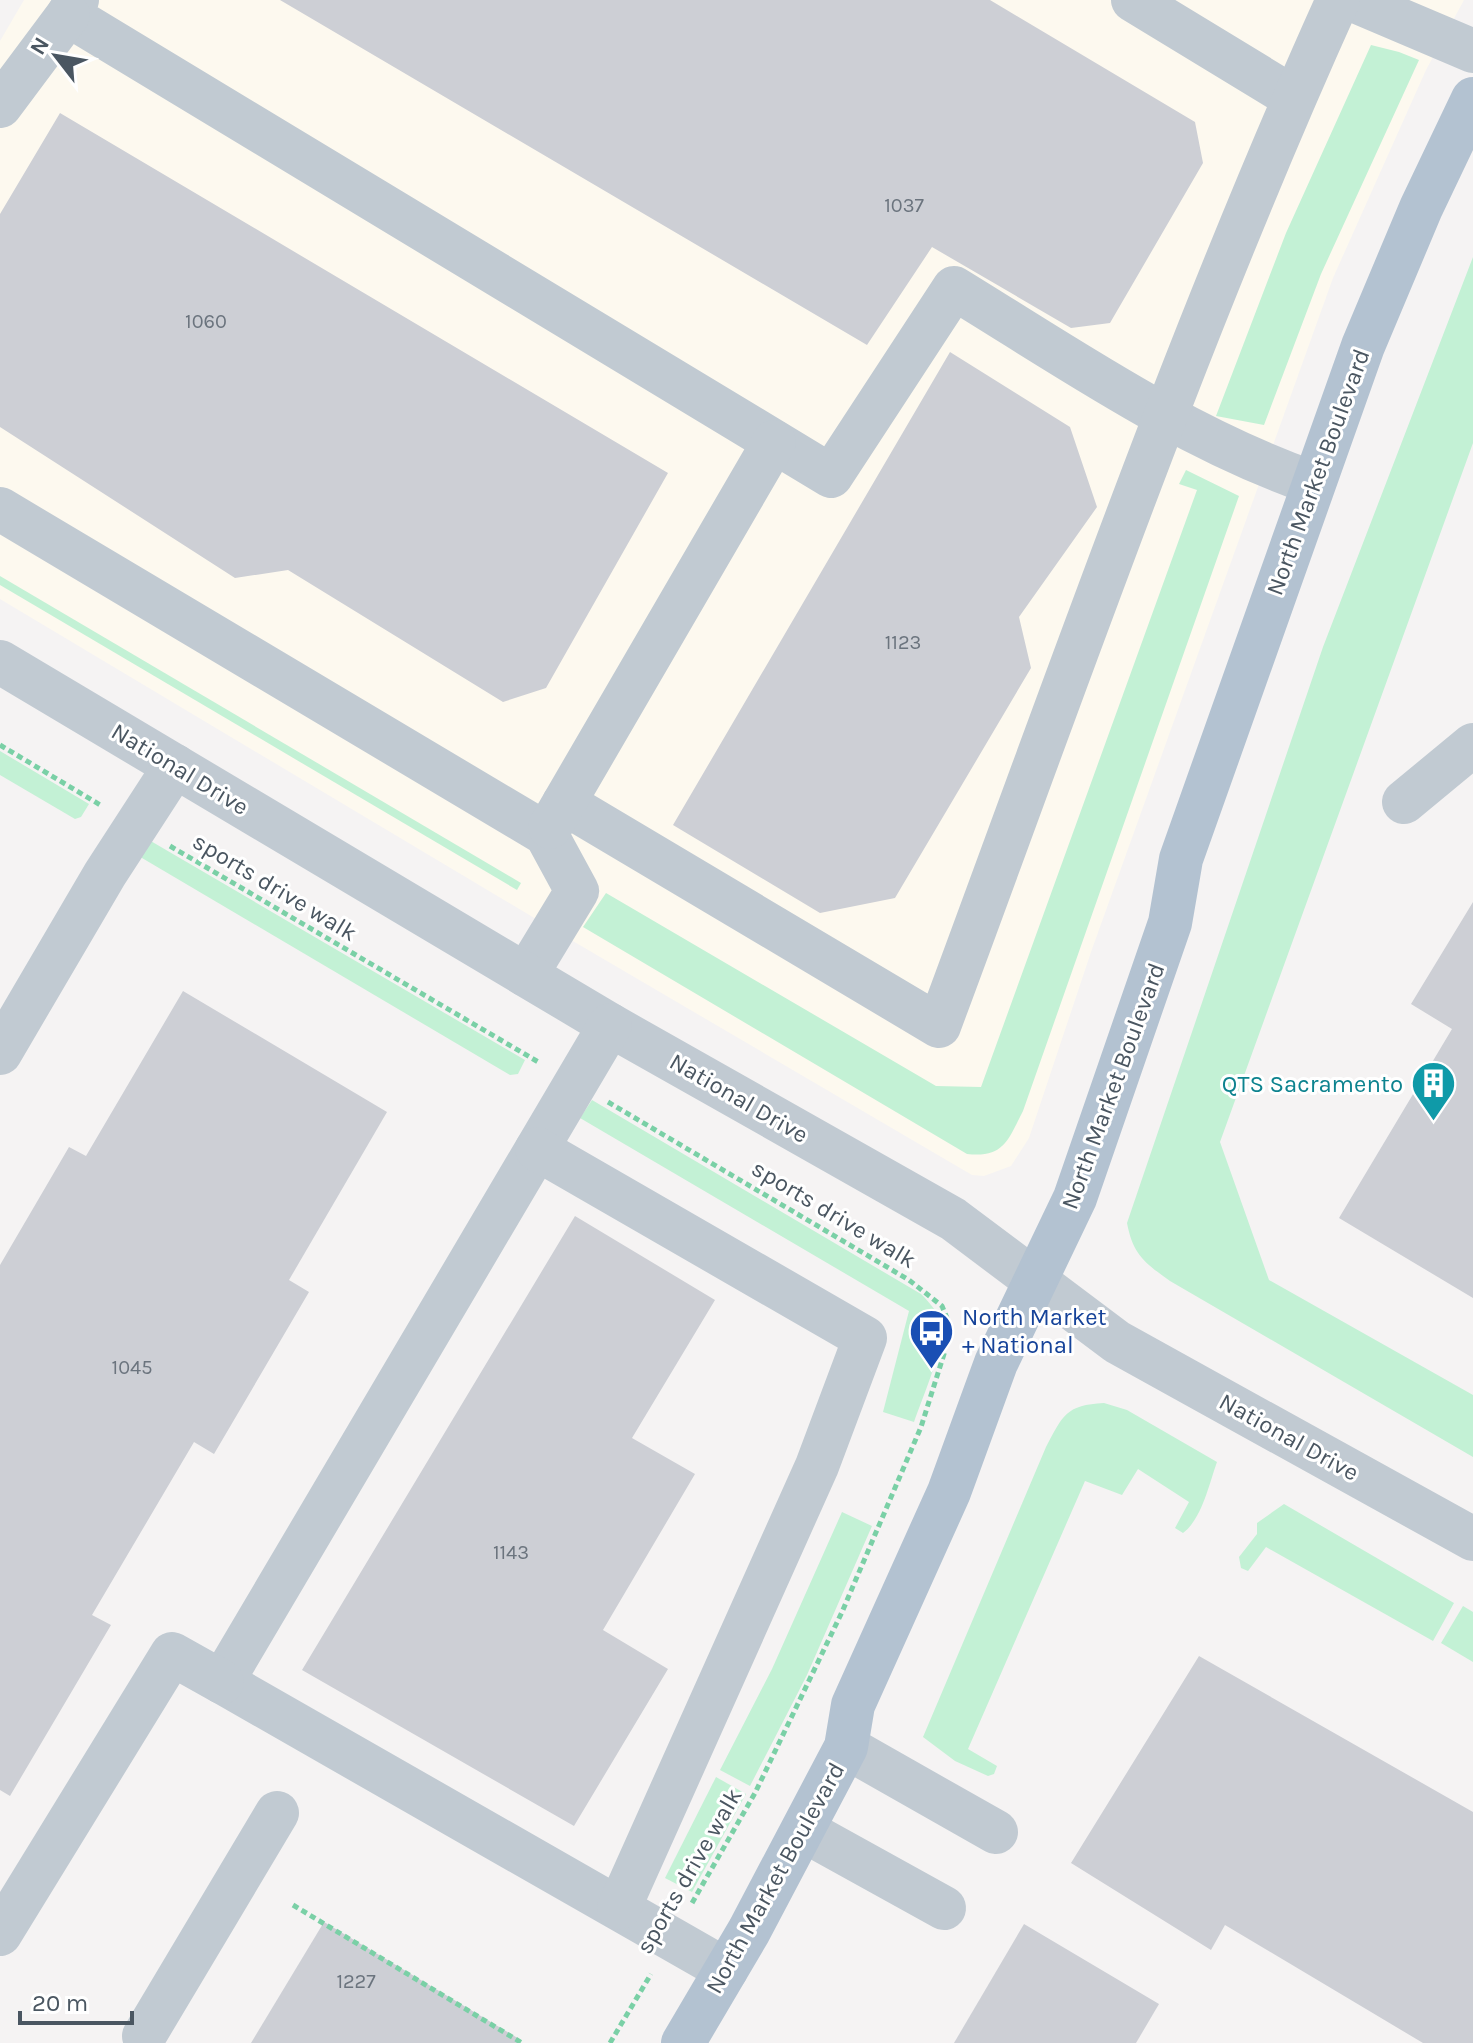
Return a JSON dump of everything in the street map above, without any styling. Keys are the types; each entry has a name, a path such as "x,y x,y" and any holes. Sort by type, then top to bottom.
{"main road":[{"name":"North Market Boulevard","path":"683,2043 726,1970 846,1747 853,1705 943,1506 996,1363 1075,1198 1170,923 1181,859 1313,483 1389,280 1473,99"}],"street":[{"path":"1133,0 1294,98"},
{"path":"0,509 555,818 939,1026 1165,417 1294,98 1338,0"},
{"path":"1353,0 1473,51"},
{"path":"0,106 73,8 831,476 954,288 1165,417 1259,464 1313,483"},
{"path":"526,975 577,891 555,818 774,442"},
{"name":"National Drive","path":"0,662 610,1025 953,1219 1117,1342 1473,1539"},
{"path":"1404,802 1473,745"},
{"path":"0,1053 175,766"},
{"path":"222,1682 610,1025"},
{"path":"537,1149 865,1338 817,1466 619,1908"},
{"path":"0,1934 172,1654 726,1970"},
{"path":"846,1747 996,1832"},
{"path":"144,2036 277,1813"},
{"path":"803,1830 944,1908"}],"path":[{"name":"sports drive walk","path":"0,745 909,1280 942,1306 947,1318 944,1354 921,1427 842,1612 755,1793 610,2043"},
{"path":"293,1905 522,2043"}],"shaded area":[{"path":"24,0 1464,0 1426,70 1333,278 1091,952 1029,1138 1011,1166 984,1176 972,1175 0,599 0,41"}],"green space":[{"path":"1371,45 1419,60 1321,274 1264,425 1216,416 1286,233"},
{"path":"1473,257 1473,443 1220,1142 1269,1280 1473,1395 1473,1457 1170,1281 1141,1257 1127,1223 1323,647"},
{"path":"1186,470 1239,496 1023,1111 1008,1138 997,1150 967,1154 583,927 606,893 936,1086 981,1087 1197,490 1179,484"},
{"path":"0,576 521,883 517,890 0,585"},
{"path":"0,751 89,804 81,817 75,819 0,775"},
{"path":"149,840 525,1060 518,1074 510,1075 142,858"},
{"path":"592,1100 921,1294 938,1316 942,1332 935,1364 914,1422 883,1412 909,1311 580,1118"},
{"path":"1104,1403 1127,1410 1217,1462 1200,1510 1183,1533 1175,1528 1189,1502 1138,1469 1122,1495 1085,1481 968,1749 997,1766 994,1774 988,1776 955,1761 923,1737 1046,1447 1062,1420 1073,1409"},
{"path":"1284,1504 1454,1603 1433,1641 1266,1547 1248,1571 1241,1568 1239,1557 1257,1534 1257,1523"},
{"path":"842,1512 872,1526 807,1675 750,1786 720,1770 772,1669"},
{"path":"1463,1606 1473,1612 1473,1662 1441,1643"},
{"path":"716,1777 746,1794 692,1892 665,1878"}],"building":[{"path":"280,0 990,0 1195,122 1203,163 1110,323 1071,328 932,247 867,345"},
{"path":"60,113 668,473 546,688 503,702 288,570 235,578 0,427 0,214"},
{"path":"950,352 1070,427 1097,507 1019,617 1031,668 895,898 820,913 673,825"},
{"name":"QTS Sacramento","path":"1473,902 1473,1298 1339,1218 1452,1029 1411,1004"},
{"path":"183,991 387,1112 289,1280 309,1292 214,1454 194,1442 92,1615 111,1625 10,1796 0,1790 0,1265 69,1147 86,1156"},
{"path":"575,1216 715,1300 632,1438 695,1474 603,1630 668,1669 574,1826 302,1670"},
{"path":"1199,1656 1473,1812 1473,2043 1423,2043 1225,1925 1211,1950 1071,1863"},
{"path":"324,1922 521,2040 519,2043 251,2043"},
{"path":"1024,1924 1159,2004 1136,2043 954,2043"}],"place":[{"name":"QTS Sacramento","path":"1434,1123"},
{"name":"North Market + National","path":"931,1370"}]}
